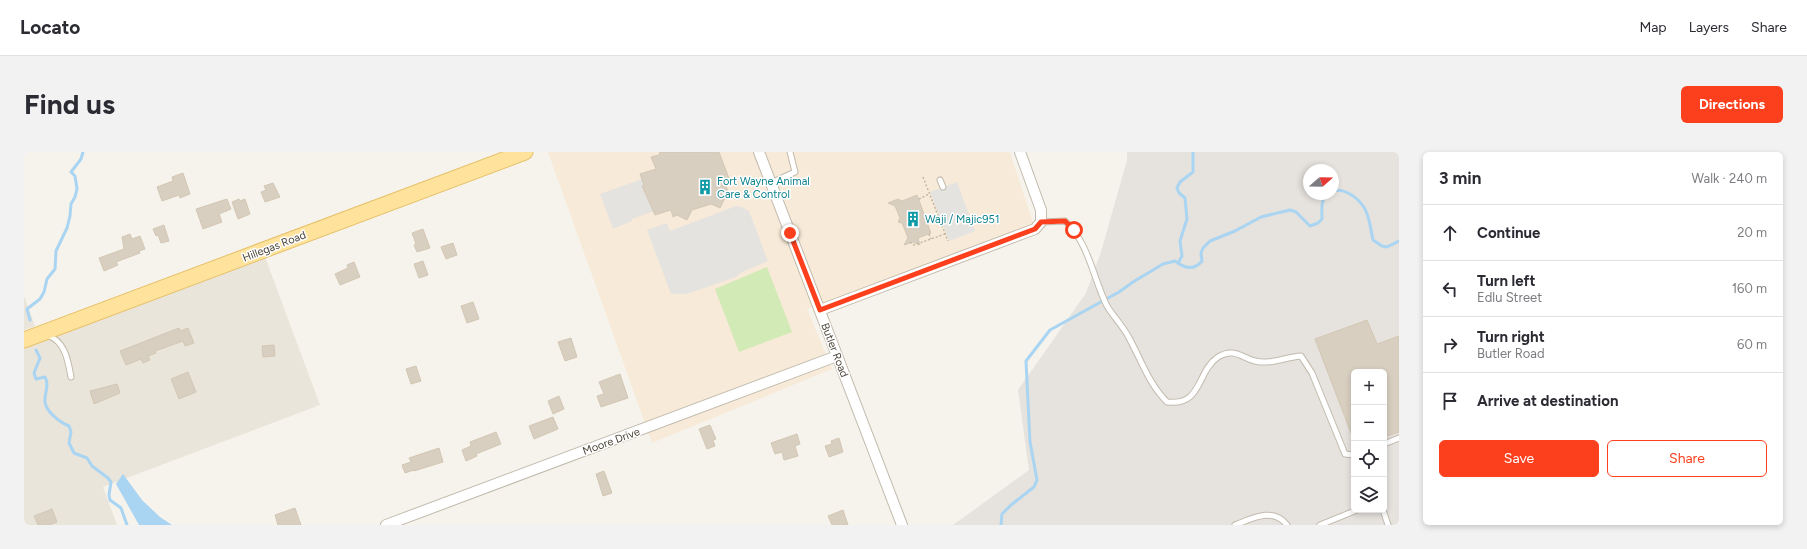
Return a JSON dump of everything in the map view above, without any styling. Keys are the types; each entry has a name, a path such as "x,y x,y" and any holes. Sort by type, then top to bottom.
{"main road":[{"name":"Hillegas Road","path":"24,340 525,152"}],"street":[{"name":"Butler Road","path":"759,152 902,525"},
{"path":"820,310 1035,229 1041,222 1041,210 1020,152"},
{"name":"Moore Drive","path":"386,525 837,356"}],"lane":[{"path":"771,183 796,172 790,152"},
{"path":"940,180 943,187"},
{"path":"1041,222 1065,221 1074,230 1086,254 1107,306 1128,336 1150,382 1167,402 1176,403 1194,395 1207,368 1219,356 1233,353 1241,354 1256,361 1268,361 1301,356 1312,373 1345,454 1351,455"},
{"path":"42,333 51,336 62,346 71,377"},
{"path":"1387,443 1399,438"},
{"path":"1320,525 1351,512"},
{"path":"1384,513 1388,525"},
{"path":"1235,525 1261,516 1272,514 1287,525"}],"path":[{"path":"923,177 948,241"},
{"path":"919,199 930,194"},
{"path":"929,234 931,239"},
{"path":"910,242 914,246 945,234"}],"shaded area":[{"path":"548,152 1010,152 1035,229 807,309 832,369 652,443"},
{"path":"1127,152 1399,152 1399,525 953,525 1029,470 1018,390 1086,293 1101,252 1127,160"},
{"path":"642,179 644,185 642,186 654,211 632,219 632,221 613,229 600,194"},
{"path":"957,182 975,231 949,241 930,192"},
{"path":"736,206 742,207 749,211 768,261 742,272 736,277 687,294 671,294 647,230 667,223 670,231"},
{"path":"265,257 320,405 103,487 117,525 24,525 24,349"},
{"path":"24,296 35,326 24,330"}],"green space":[{"path":"767,267 792,332 739,352 715,289"}],"water":[{"path":"123,474 142,500 160,517 172,525 139,525 116,484"}],"building":[{"name":"Fort Wayne Animal Care & Control","path":"660,152 719,152 730,181 725,183 730,197 725,198 720,208 711,204 692,210 687,220 677,215 673,217 671,210 655,215 642,186 644,185 640,174 656,169 651,157 659,155"},
{"path":"183,173 190,194 180,198 179,195 162,201 157,187 173,181 172,177"},
{"path":"273,183 280,197 265,202 261,192 266,190 264,186"},
{"name":"Waji / Majic951","path":"917,195 931,233 918,238 920,245 913,242 904,245 908,238 902,223 898,222 900,218 895,206 888,203 898,199 902,201"},
{"path":"227,199 231,209 219,214 222,222 203,229 196,209"},
{"path":"239,199 240,201 245,199 250,214 238,219 232,202"},
{"path":"164,225 169,241 161,243 158,235 156,236 153,229"},
{"path":"423,229 430,248 417,252 412,233"},
{"path":"130,234 132,239 140,236 145,249 139,251 140,253 116,262 118,265 104,271 99,258 124,249 122,237"},
{"path":"453,243 457,255 446,259 441,247"},
{"path":"423,261 428,275 419,278 414,264"},
{"path":"354,262 360,277 340,285 335,274 348,268 347,265"},
{"path":"473,302 479,319 467,323 461,306"},
{"path":"1367,320 1377,344 1399,336 1399,432 1387,436 1387,369 1351,369 1351,433 1315,339"},
{"path":"179,328 180,331 188,328 194,343 185,346 183,341 155,351 156,353 148,356 150,360 143,363 141,359 126,365 120,351"},
{"path":"571,338 577,357 565,361 558,342"},
{"path":"274,345 275,356 263,357 262,346"},
{"path":"416,366 421,381 411,384 406,369"},
{"path":"188,372 196,392 179,399 171,379"},
{"path":"620,374 628,398 601,407 597,396 604,394 599,382"},
{"path":"117,384 120,393 94,404 90,391"},
{"path":"559,396 564,409 553,414 548,401"},
{"path":"553,417 558,429 534,439 529,426"},
{"path":"710,425 716,439 713,440 715,446 707,449 699,429"},
{"path":"496,432 501,444 476,454 477,456 466,461 462,450 471,446 470,442"},
{"path":"797,434 800,444 795,446 798,456 784,460 782,452 775,454 771,443"},
{"path":"839,438 843,452 829,457 825,446 832,444 831,441"},
{"path":"439,448 443,462 405,473 402,465 411,462 409,458"},
{"path":"604,471 612,493 603,496 596,474"},
{"path":"295,508 301,525 278,525 275,515"},
{"path":"52,509 57,522 49,525 38,525 34,516"},
{"path":"843,510 848,525 832,525 828,516"}],"waterway":[{"path":"30,320 27,309 40,299 44,292 47,279 55,269 56,251 67,228 71,204 77,189 75,176 71,172 81,159 83,152"},
{"path":"1178,263 1182,256 1180,241 1187,219 1185,198 1179,193 1177,188 1180,182 1193,172 1193,152"},
{"path":"1339,190 1356,198 1365,208 1373,240 1382,246 1387,247 1399,241"},
{"path":"1001,525 1002,514 1034,487 1037,480 1030,442 1026,361 1050,330 1119,292 1163,264 1175,261 1185,267 1196,266 1202,261 1201,253 1203,248 1210,241 1235,231 1261,217 1290,210 1296,212 1310,226 1318,223 1322,219 1324,200"},
{"path":"36,350 40,358 34,373 36,379 45,377 47,383 45,402 48,410 54,417 69,426 71,432 69,443 74,453 87,458 92,466 111,482 109,495 110,500 121,508 127,525"}],"place":[{"name":"Fort Wayne Animal Care & Control","path":"705,187"},
{"name":"Waji / Majic951","path":"913,219"}],"route":[{"path":"790,233 820,310 1035,229 1041,222 1065,221 1074,230"}]}
